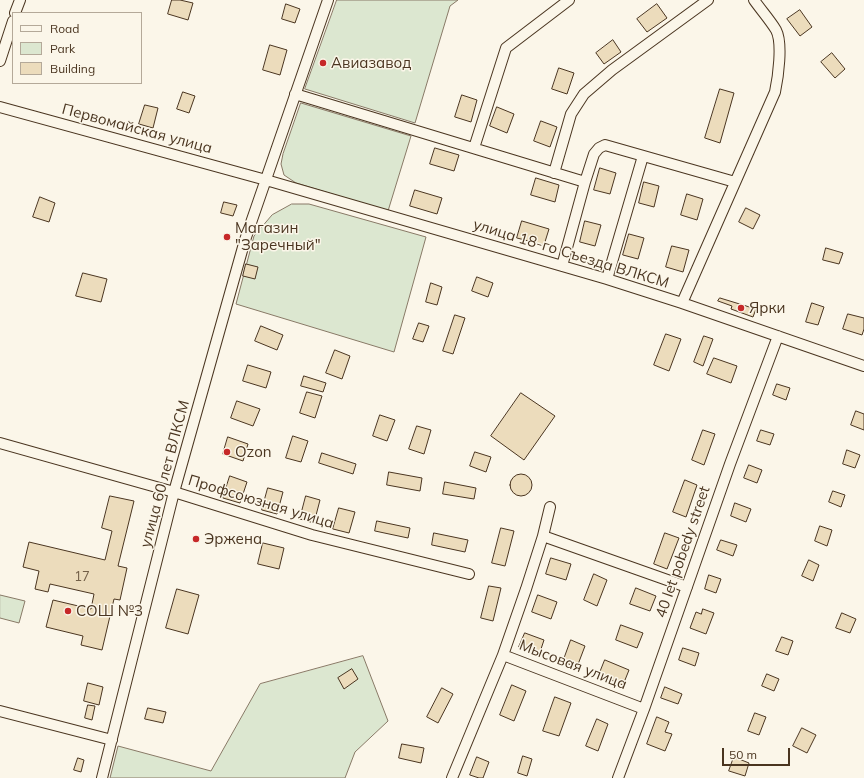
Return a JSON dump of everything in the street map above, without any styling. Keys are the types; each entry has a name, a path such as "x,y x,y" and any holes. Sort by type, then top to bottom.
{"street":[{"path":"16,12 20,0"},
{"name":"улица 60 лет ВЛКСМ","path":"102,778 174,492 245,240 328,0"},
{"path":"474,148 506,48 569,0"},
{"path":"554,173 571,114 584,94 612,70 708,0"},
{"path":"682,303 775,92 779,74 780,51 777,32 754,0"},
{"path":"0,61 12,24"},
{"path":"295,94 585,182"},
{"name":"Первомайская улица","path":"0,107 266,180"},
{"path":"562,266 594,154 599,148 605,145 736,182"},
{"path":"607,279 642,156"},
{"name":"улица 18-го Съезда ВЛКСМ","path":"266,180 607,279 682,303 864,366"},
{"name":"40 let pobedy street","path":"618,778 644,709 730,464 778,336"},
{"name":"Профсоюзная улица","path":"0,443 174,492 312,535 469,574"},
{"path":"503,654 543,536 550,507"},
{"path":"543,536 687,587"},
{"name":"Мысовая улица","path":"452,778 503,654 644,709"},
{"path":"0,711 112,740"}],"green space":[{"path":"337,0 458,0 450,6 415,123 305,89"},
{"path":"301,103 411,136 388,211 296,183 284,175 281,164 283,154"},
{"path":"292,204 309,204 426,237 394,352 236,304 254,236 272,215"},
{"path":"0,595 25,601 19,623 0,618"},
{"path":"363,656 388,721 355,752 345,778 110,778 118,746 211,771 260,684"}],"building":[{"path":"172,0 193,3 188,20 168,14"},
{"path":"286,4 300,9 295,23 282,19"},
{"path":"657,4 667,18 647,32 637,19"},
{"path":"800,10 812,27 800,36 787,19"},
{"path":"613,40 621,52 604,64 596,53"},
{"path":"270,45 287,50 280,75 263,70"},
{"path":"832,53 845,69 835,78 821,62"},
{"path":"559,68 574,73 567,94 552,89"},
{"path":"720,89 734,93 720,143 705,138"},
{"path":"183,92 195,96 189,113 177,109"},
{"path":"462,95 477,100 471,122 455,117"},
{"path":"145,105 158,108 153,128 139,124"},
{"path":"497,107 514,114 507,133 490,126"},
{"path":"541,121 557,127 550,147 534,141"},
{"path":"435,148 459,155 454,171 430,164"},
{"path":"600,168 616,173 610,194 594,190"},
{"path":"536,178 559,185 555,202 531,195"},
{"path":"644,182 659,186 654,207 639,203"},
{"path":"415,190 442,198 437,214 410,206"},
{"path":"687,194 703,199 697,220 681,215"},
{"path":"40,197 55,203 49,222 33,217"},
{"path":"224,202 237,205 233,216 221,213"},
{"path":"746,208 760,215 753,229 739,222"},
{"path":"522,221 549,229 544,245 517,238"},
{"path":"585,221 601,225 595,246 580,242"},
{"path":"629,234 644,238 638,259 623,255"},
{"path":"672,246 689,250 683,272 666,267"},
{"path":"826,248 843,253 839,264 823,260"},
{"path":"246,264 258,267 255,279 243,276"},
{"path":"83,273 107,279 101,302 76,296"},
{"path":"477,277 493,283 488,297 472,291"},
{"path":"431,283 442,287 437,305 426,302"},
{"name":"Ярки","path":"720,298 756,309 753,317 731,309 732,306 718,301"},
{"path":"812,303 824,307 818,325 806,322"},
{"path":"848,314 864,318 864,329 862,335 843,329"},
{"path":"455,315 465,318 453,354 443,351"},
{"path":"419,323 429,326 423,342 413,339"},
{"path":"261,326 283,335 277,350 255,341"},
{"path":"666,334 681,339 669,371 654,365"},
{"path":"704,336 713,339 703,366 694,362"},
{"path":"335,350 350,356 342,379 326,373"},
{"path":"714,358 737,366 731,383 707,374"},
{"path":"248,365 271,372 266,388 243,381"},
{"path":"304,376 326,383 323,392 301,386"},
{"path":"777,384 790,388 786,400 773,395"},
{"path":"307,392 322,396 315,418 300,413"},
{"path":"521,393 555,416 524,460 491,436"},
{"path":"237,401 260,409 253,426 231,418"},
{"path":"856,411 864,414 864,430 851,425"},
{"path":"380,415 395,420 387,441 373,436"},
{"path":"417,426 431,430 424,454 409,449"},
{"path":"703,430 715,434 704,465 692,460"},
{"path":"761,430 774,434 770,445 757,441"},
{"path":"293,436 308,441 301,462 286,458"},
{"path":"228,437 248,444 243,461 223,454"},
{"path":"847,450 860,455 855,468 843,464"},
{"path":"475,452 491,457 486,472 470,466"},
{"path":"322,453 356,464 353,474 319,463"},
{"path":"749,465 762,470 757,483 744,478"},
{"path":"389,472 422,478 420,491 387,485"},
{"path":"521,474 529,477 532,485 529,493 521,496 513,493 510,485 513,477"},
{"path":"230,476 247,482 240,503 223,498"},
{"path":"685,480 697,485 686,517 673,512"},
{"path":"445,482 476,488 474,499 443,494"},
{"path":"268,488 283,492 277,514 262,510"},
{"path":"833,491 845,495 841,507 829,502"},
{"path":"110,496 134,501 118,566 127,568 120,600 114,599 102,650 81,645 83,636 46,627 53,600 91,609 94,594 50,584 48,592 35,589 39,571 23,567 29,542 105,560 112,531 102,528"},
{"path":"306,496 320,500 314,523 300,519"},
{"path":"735,503 751,509 746,522 731,516"},
{"path":"339,508 355,512 349,533 333,529"},
{"path":"377,521 410,528 408,538 375,531"},
{"path":"820,526 832,530 827,546 815,541"},
{"path":"501,528 514,531 505,566 492,563"},
{"path":"434,533 468,540 465,552 432,545"},
{"path":"665,533 679,538 667,569 654,564"},
{"path":"721,540 737,545 733,556 717,550"},
{"path":"263,543 284,548 279,569 258,564"},
{"path":"551,558 571,564 566,580 546,574"},
{"path":"809,560 819,565 813,581 802,576"},
{"path":"594,574 607,580 597,606 584,600"},
{"path":"709,575 721,579 716,593 705,589"},
{"path":"489,586 501,588 493,621 481,618"},
{"path":"636,588 656,596 650,611 630,604"},
{"path":"177,589 199,595 188,634 166,628"},
{"path":"538,595 557,602 551,619 532,612"},
{"path":"703,609 714,613 706,634 690,628 696,612 701,614"},
{"path":"842,613 856,619 850,633 836,628"},
{"path":"621,625 643,633 637,648 616,640"},
{"path":"525,633 544,640 539,655 519,647"},
{"path":"782,637 793,641 788,655 776,651"},
{"path":"571,640 585,646 577,667 563,662"},
{"path":"683,648 699,653 695,666 679,660"},
{"path":"605,660 629,670 623,685 599,675"},
{"path":"352,669 358,679 344,689 338,678"},
{"path":"767,674 779,679 774,691 762,686"},
{"path":"88,683 103,687 99,705 84,701"},
{"path":"512,685 526,691 514,721 500,715"},
{"path":"665,687 682,694 678,704 661,698"},
{"path":"442,688 453,694 438,723 427,717"},
{"path":"555,697 571,703 559,736 543,731"},
{"path":"88,705 95,706 92,720 85,718"},
{"path":"148,708 166,712 163,723 145,719"},
{"path":"755,713 766,717 759,735 748,731"},
{"path":"657,717 669,722 665,732 672,734 665,751 647,744"},
{"path":"597,719 608,724 598,751 586,746"},
{"path":"802,728 816,735 807,753 793,746"},
{"path":"402,744 424,748 421,763 399,758"},
{"path":"523,756 532,759 527,776 518,773"},
{"path":"477,757 489,762 483,778 470,775"},
{"path":"734,757 749,763 745,776 729,771"},
{"path":"78,758 84,760 81,772 74,770"}],"place":[{"name":"Авиазавод","path":"323,63"},
{"name":"Магазин \"Заречный\"","path":"227,237"},
{"name":"Ярки","path":"741,308"},
{"name":"Ozon","path":"227,452"},
{"name":"Эржена","path":"196,539"},
{"name":"СОШ №3","path":"68,611"}]}
